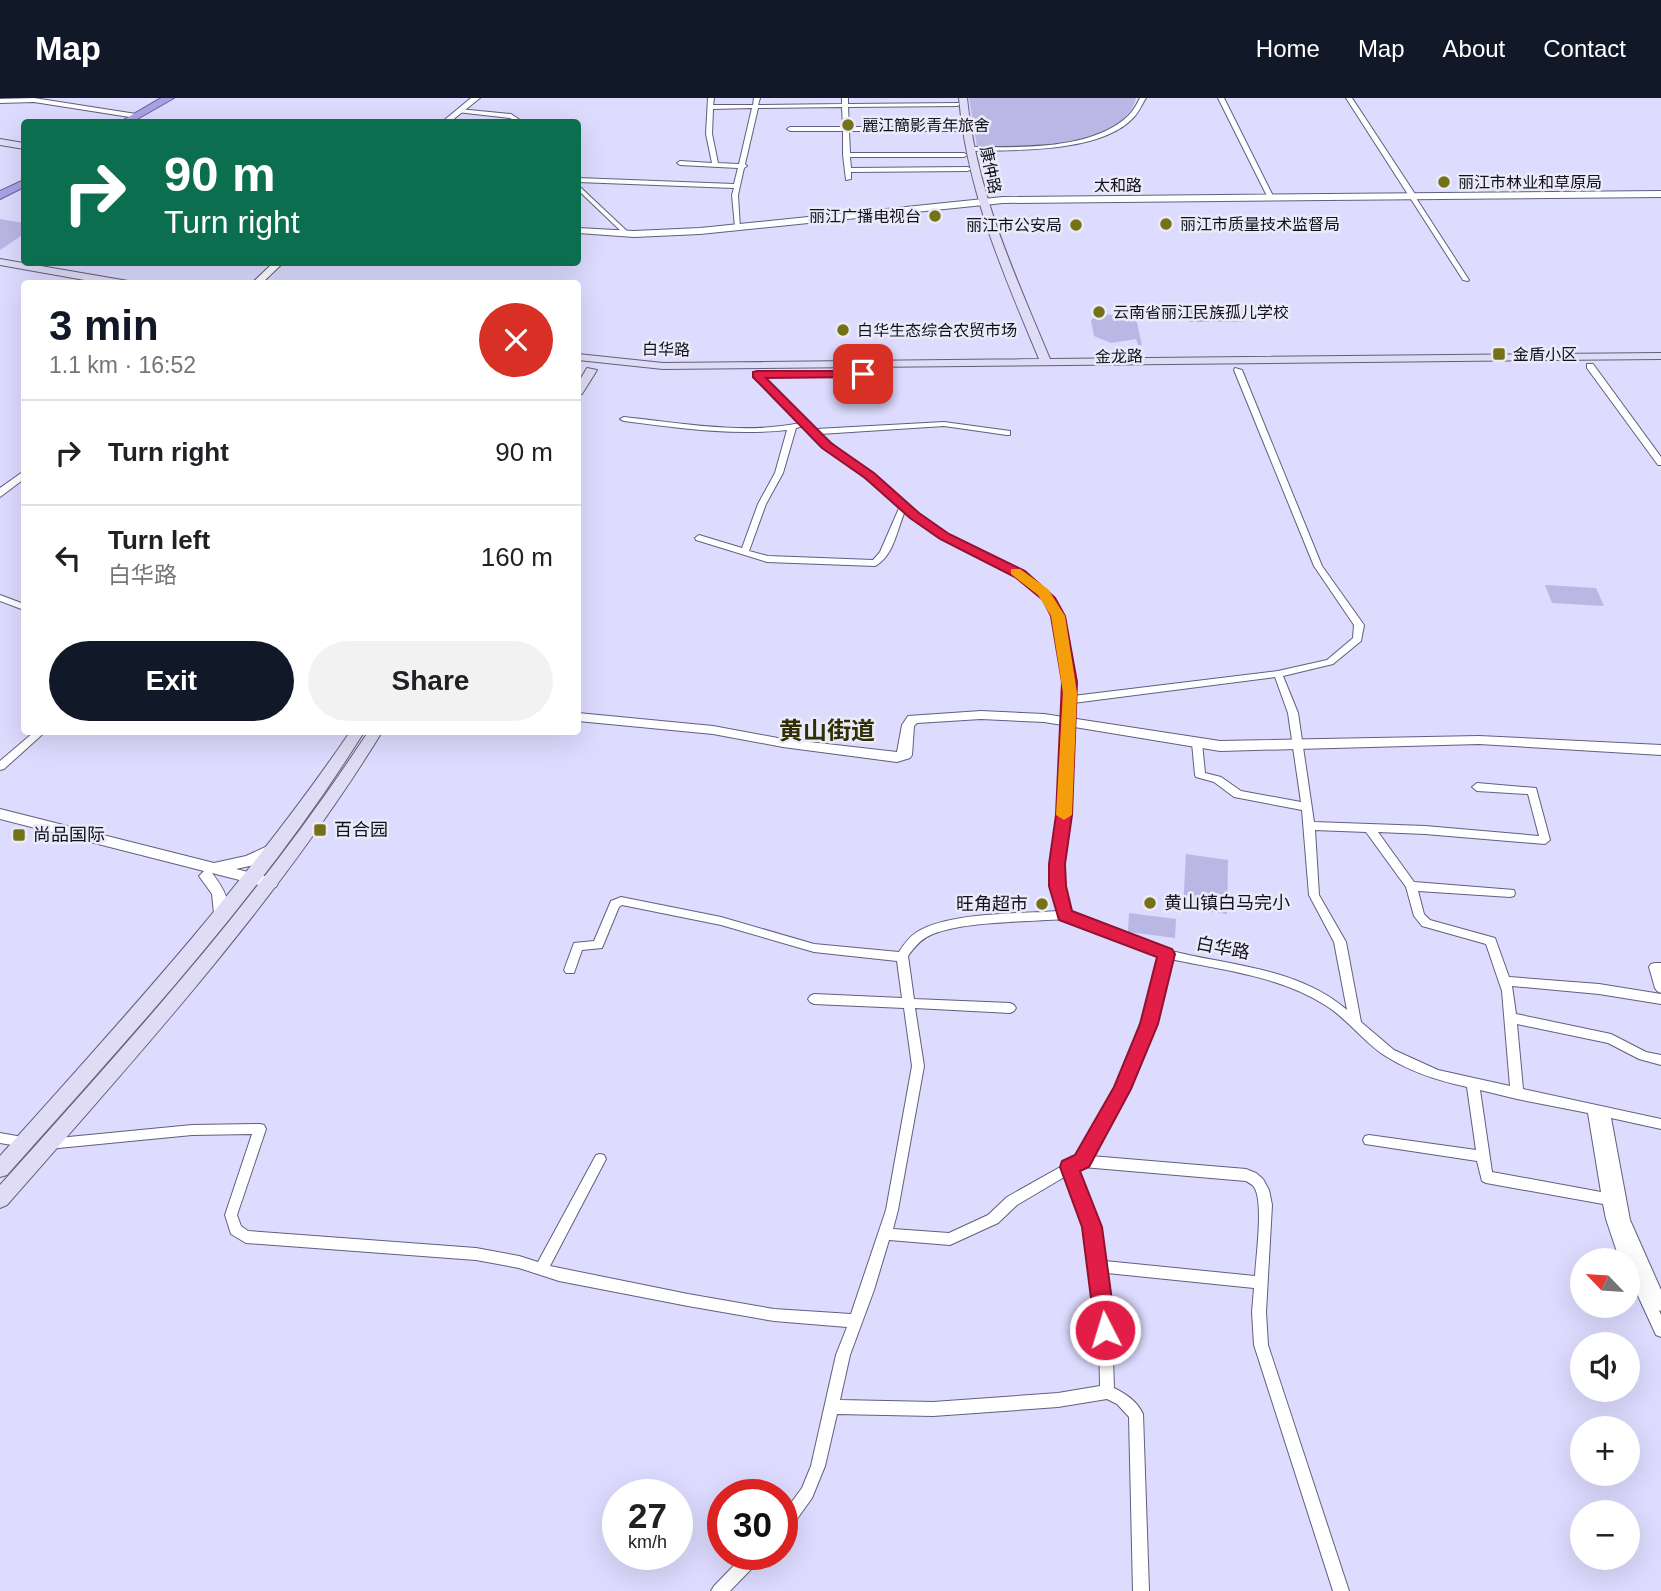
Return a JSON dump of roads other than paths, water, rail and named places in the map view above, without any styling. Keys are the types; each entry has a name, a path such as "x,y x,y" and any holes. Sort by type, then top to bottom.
{"highway":[{"path":"138,119 169,98"},
{"path":"138,119 175,98"},
{"path":"0,194 21,182"}],"main road":[{"name":"康仲路","path":"959,100 985,236 1042,363"},
{"name":"康仲路","path":"959,100 960,129 967,152 968,170 978,201"},
{"path":"0,139 21,140"},
{"path":"0,139 21,145"},
{"path":"0,262 21,266"},
{"path":"23,266 105,280"},
{"path":"0,271 50,280"},
{"name":"金龙路","path":"581,368 645,375 1042,363 1661,356"},
{"name":"白华路","path":"581,357 648,366 756,370"},
{"name":"金龙路","path":"756,370 1238,370 1661,365"},
{"path":"581,387 591,370"},
{"path":"0,1169 220,919 259,885 281,841 354,735"},
{"path":"0,1199 204,966 259,885 332,799 373,735"}],"street":[{"path":"0,101 21,98 125,119"},
{"path":"450,119 476,98"},
{"path":"711,98 709,141 715,165"},
{"path":"738,227 734,206 757,98"},
{"path":"846,155 967,152 1042,146 1091,138 1129,120 1143,98"},
{"path":"1221,98 1271,198"},
{"path":"1349,98 1466,280"},
{"path":"711,107 845,101 959,100"},
{"path":"845,101 848,179"},
{"path":"459,111 511,116 516,119"},
{"path":"790,129 960,129"},
{"path":"680,163 744,166"},
{"path":"847,170 968,170"},
{"path":"581,180 738,186"},
{"path":"581,190 627,234"},
{"name":"太和路","path":"581,231 627,234 738,227 978,201 1661,194"},
{"path":"260,280 275,266"},
{"path":"1590,366 1661,463"},
{"path":"756,370 812,432 904,506 944,536 1020,574 1048,598 1058,616 1070,700 1064,815 1057,864 1058,886 1065,915 937,928 912,942 902,957 918,1066 886,1234 843,1355 813,1479 798,1508"},
{"path":"1070,700 1278,674 1330,662 1355,643 1360,630 1318,566 1238,370"},
{"path":"624,419 704,428 792,427 804,424"},
{"path":"812,432 944,424 1007,433"},
{"path":"745,551 762,504 779,473 792,427"},
{"path":"0,483 21,466"},
{"path":"0,494 21,476"},
{"path":"699,538 774,559 877,562 904,506"},
{"path":"0,598 21,606"},
{"path":"1278,674 1293,713 1298,743 1307,807 1314,895 1340,942 1356,1025"},
{"path":"581,717 713,730 783,743 897,757 905,755 908,725 916,718 991,715 1068,720 1220,746 1515,741 1661,750"},
{"path":"0,767 37,735"},
{"path":"1197,743 1199,775 1220,781 1238,794 1307,807"},
{"path":"1309,826 1425,830 1545,840 1531,792 1477,787"},
{"path":"0,814 208,872 249,861 281,841"},
{"path":"0,823 259,885"},
{"path":"1370,829 1411,886 1419,915 1426,923 1491,941 1506,981 1512,1018 1517,1094"},
{"path":"208,872 219,893 220,919"},
{"path":"1411,886 1510,893"},
{"path":"570,970 578,946 598,945 615,904 621,901 721,920 814,948 902,957"},
{"name":"白华路","path":"1065,915 1166,954 1286,981 1330,1002 1401,1060 1436,1075 1661,1125"},
{"path":"886,1234 950,1239 993,1219 1012,1201 1076,1164 1110,1113 1137,1056 1149,1024 1166,954"},
{"path":"1661,967 1655,967 1661,988"},
{"path":"1506,981 1599,989 1661,999"},
{"path":"814,999 1010,1008"},
{"path":"1512,1018 1611,1039 1643,1056 1661,1060"},
{"path":"1473,1085 1486,1177 1607,1199"},
{"path":"1598,1110 1607,1199 1619,1240 1661,1330"},
{"path":"1598,1110 1624,1220 1661,1305"},
{"path":"48,1144 192,1130 260,1129 231,1215 241,1234 464,1253 542,1268 559,1275 774,1315 854,1321"},
{"path":"0,1138 24,1142"},
{"path":"1370,1139 1483,1156"},
{"path":"542,1268 600,1159"},
{"path":"1076,1164 1099,1266 1107,1392"},
{"path":"1076,1164 1246,1175 1256,1179 1263,1188 1266,1205 1259,1328 1264,1359 1287,1417 1341,1591"},
{"path":"1099,1266 1261,1283"},
{"path":"831,1407 933,1409 1058,1400 1107,1392 1122,1399 1136,1413 1141,1591"},
{"path":"719,1591 740,1570"}],"place":[{"name":"麗江簡影青年旅舍","path":"848,125"},
{"name":"丽江市林业和草原局","path":"1444,182"},
{"name":"丽江广播电视台","path":"935,216"},
{"name":"丽江市质量技术监督局","path":"1166,224"},
{"name":"丽江市公安局","path":"1076,225"},
{"name":"云南省丽江民族孤儿学校","path":"1099,312"},
{"name":"白华生态综合农贸市场","path":"843,330"},
{"name":"金盾小区","path":"1499,354"},
{"name":"百合园","path":"320,830"},
{"name":"尚品国际","path":"19,835"},
{"name":"黄山镇白马完小","path":"1150,903"},
{"name":"旺角超市","path":"1042,904"}],"district":[{"name":"黄山街道","path":"827,731"}]}
